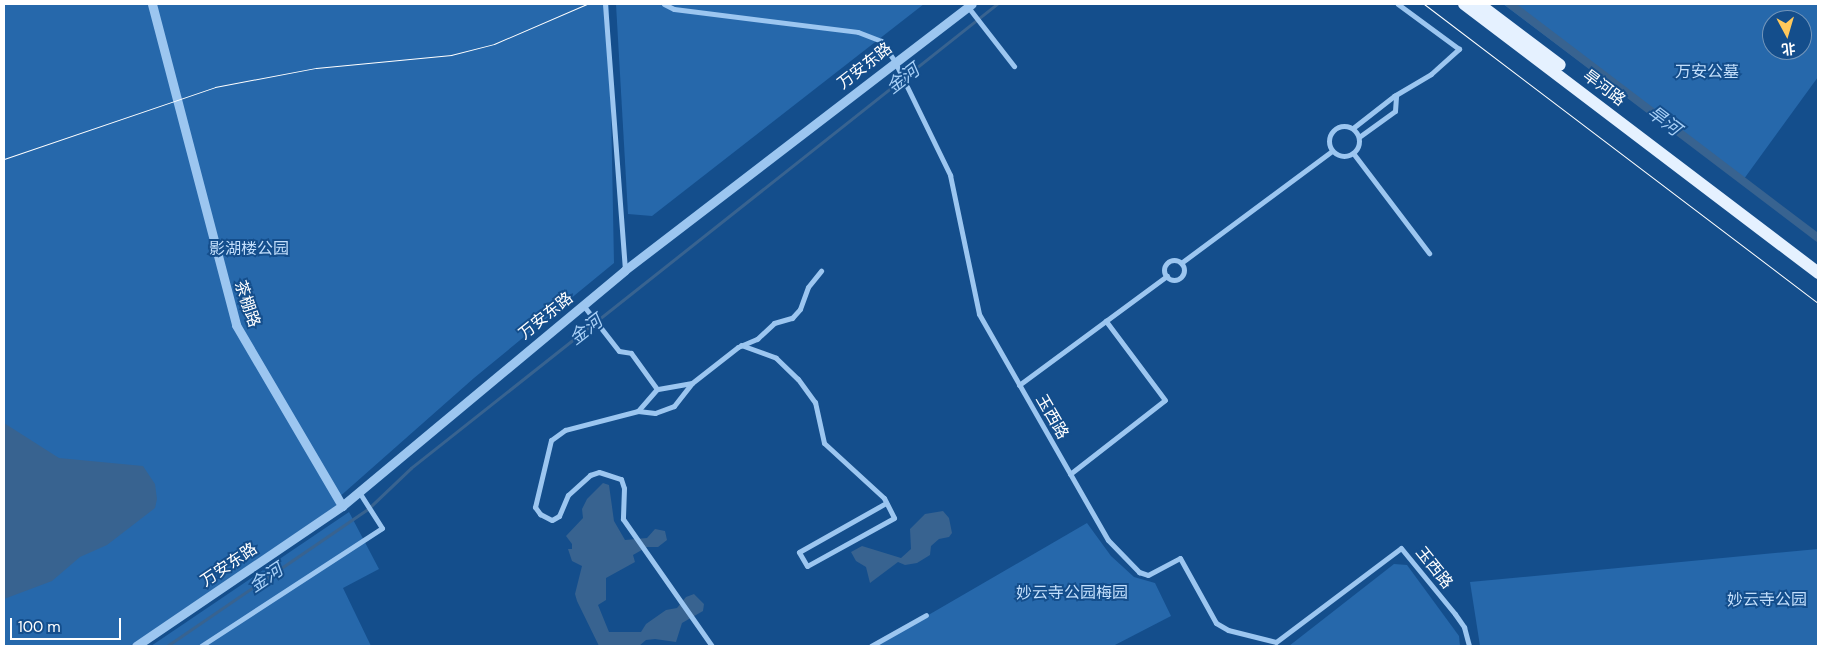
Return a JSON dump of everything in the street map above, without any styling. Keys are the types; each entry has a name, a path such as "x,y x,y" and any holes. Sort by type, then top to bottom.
{"main road":[{"name":"旱河路","path":"1464,4 1818,272"},
{"name":"旱河路","path":"1480,4 1818,262"}],"street":[{"name":"茶棚路","path":"152,4 236,324 342,506"},
{"path":"605,4 625,270"},
{"name":"玉西路","path":"664,4 674,9 858,32 881,42 895,62 950,175 979,314 1108,540 1139,572 1148,575 1180,558 1216,623 1228,630 1276,642 1401,548 1455,614 1464,627 1469,646"},
{"path":"1352,128 1358,137 1358,147 1353,152 1340,156 1332,150 1328,142 1331,132 1339,126 1352,128 1396,95 1431,74 1459,49 1398,4"},
{"name":"万安东路","path":"136,646 342,506 625,270 970,5"},
{"path":"970,5 975,17 1014,66"},
{"path":"1358,137 1395,111 1396,95"},
{"path":"1181,263 1332,150"},
{"path":"1353,152 1429,253"},
{"path":"1174,260 1181,263 1184,270 1182,276 1176,280 1167,276 1164,271 1168,262 1174,260"},
{"path":"712,646 623,519 624,488 621,479 599,472 590,475 568,494 559,516 552,520 540,514 535,507 552,440 565,430 638,411 655,413 674,406 692,383 741,346 757,339 774,324 792,318 800,309 808,287 821,271"},
{"path":"1020,385 1167,276"},
{"path":"583,305 619,351 631,353 657,389"},
{"path":"1070,474 1165,400 1106,321"},
{"path":"741,346 776,358 798,379 815,402 824,443 886,503 894,518 807,566 799,552 886,503"},
{"path":"638,411 657,389 692,383"},
{"path":"201,646 382,528 359,492"},
{"path":"872,646 926,615"}],"green space":[{"name":"影湖楼公园","path":"4,4 609,4 614,263 474,378 337,499 336,506 130,646 4,646"},
{"path":"616,4 924,4 652,216 628,214"},
{"name":"万安公墓","path":"1503,4 1818,4 1818,77 1741,183"},
{"path":"349,512 379,569 343,588 371,646 151,646"},
{"name":"妙云寺公园梅园","path":"1087,523 1111,556 1134,577 1155,583 1171,616 1113,646 875,646"},
{"name":"妙云寺公园","path":"1818,549 1818,646 1480,646 1470,582"},
{"path":"1394,564 1407,565 1459,636 1460,646 1289,646"}],"shaded area":[{"path":"4,423 59,458 143,466 155,484 157,499 155,508 107,545 80,557 52,581 4,599"},
{"path":"603,483 609,485 614,521 625,540 647,538 655,529 665,531 667,540 658,547 647,547 633,555 635,562 606,578 606,600 598,605 609,632 641,632 646,624 666,610 677,608 686,597 694,594 704,604 703,611 682,623 676,642 655,639 646,640 639,646 599,646 577,601 575,594 582,566 572,561 568,549 572,549 572,544 566,536 583,518 582,509 587,499"},
{"path":"943,511 949,518 952,533 949,537 939,539 931,546 930,555 917,563 905,565 898,562 870,583 866,567 856,561 851,552 862,546 901,558 911,549 910,529 925,514"}],"waterway":[{"name":"金河","path":"167,646 368,509 411,468 997,4"},
{"name":"旱河","path":"1510,4 1818,238"}],"tram line":[{"path":"4,159 215,87 316,68 451,55 494,44 587,4"},
{"path":"1424,4 1818,303"}]}
